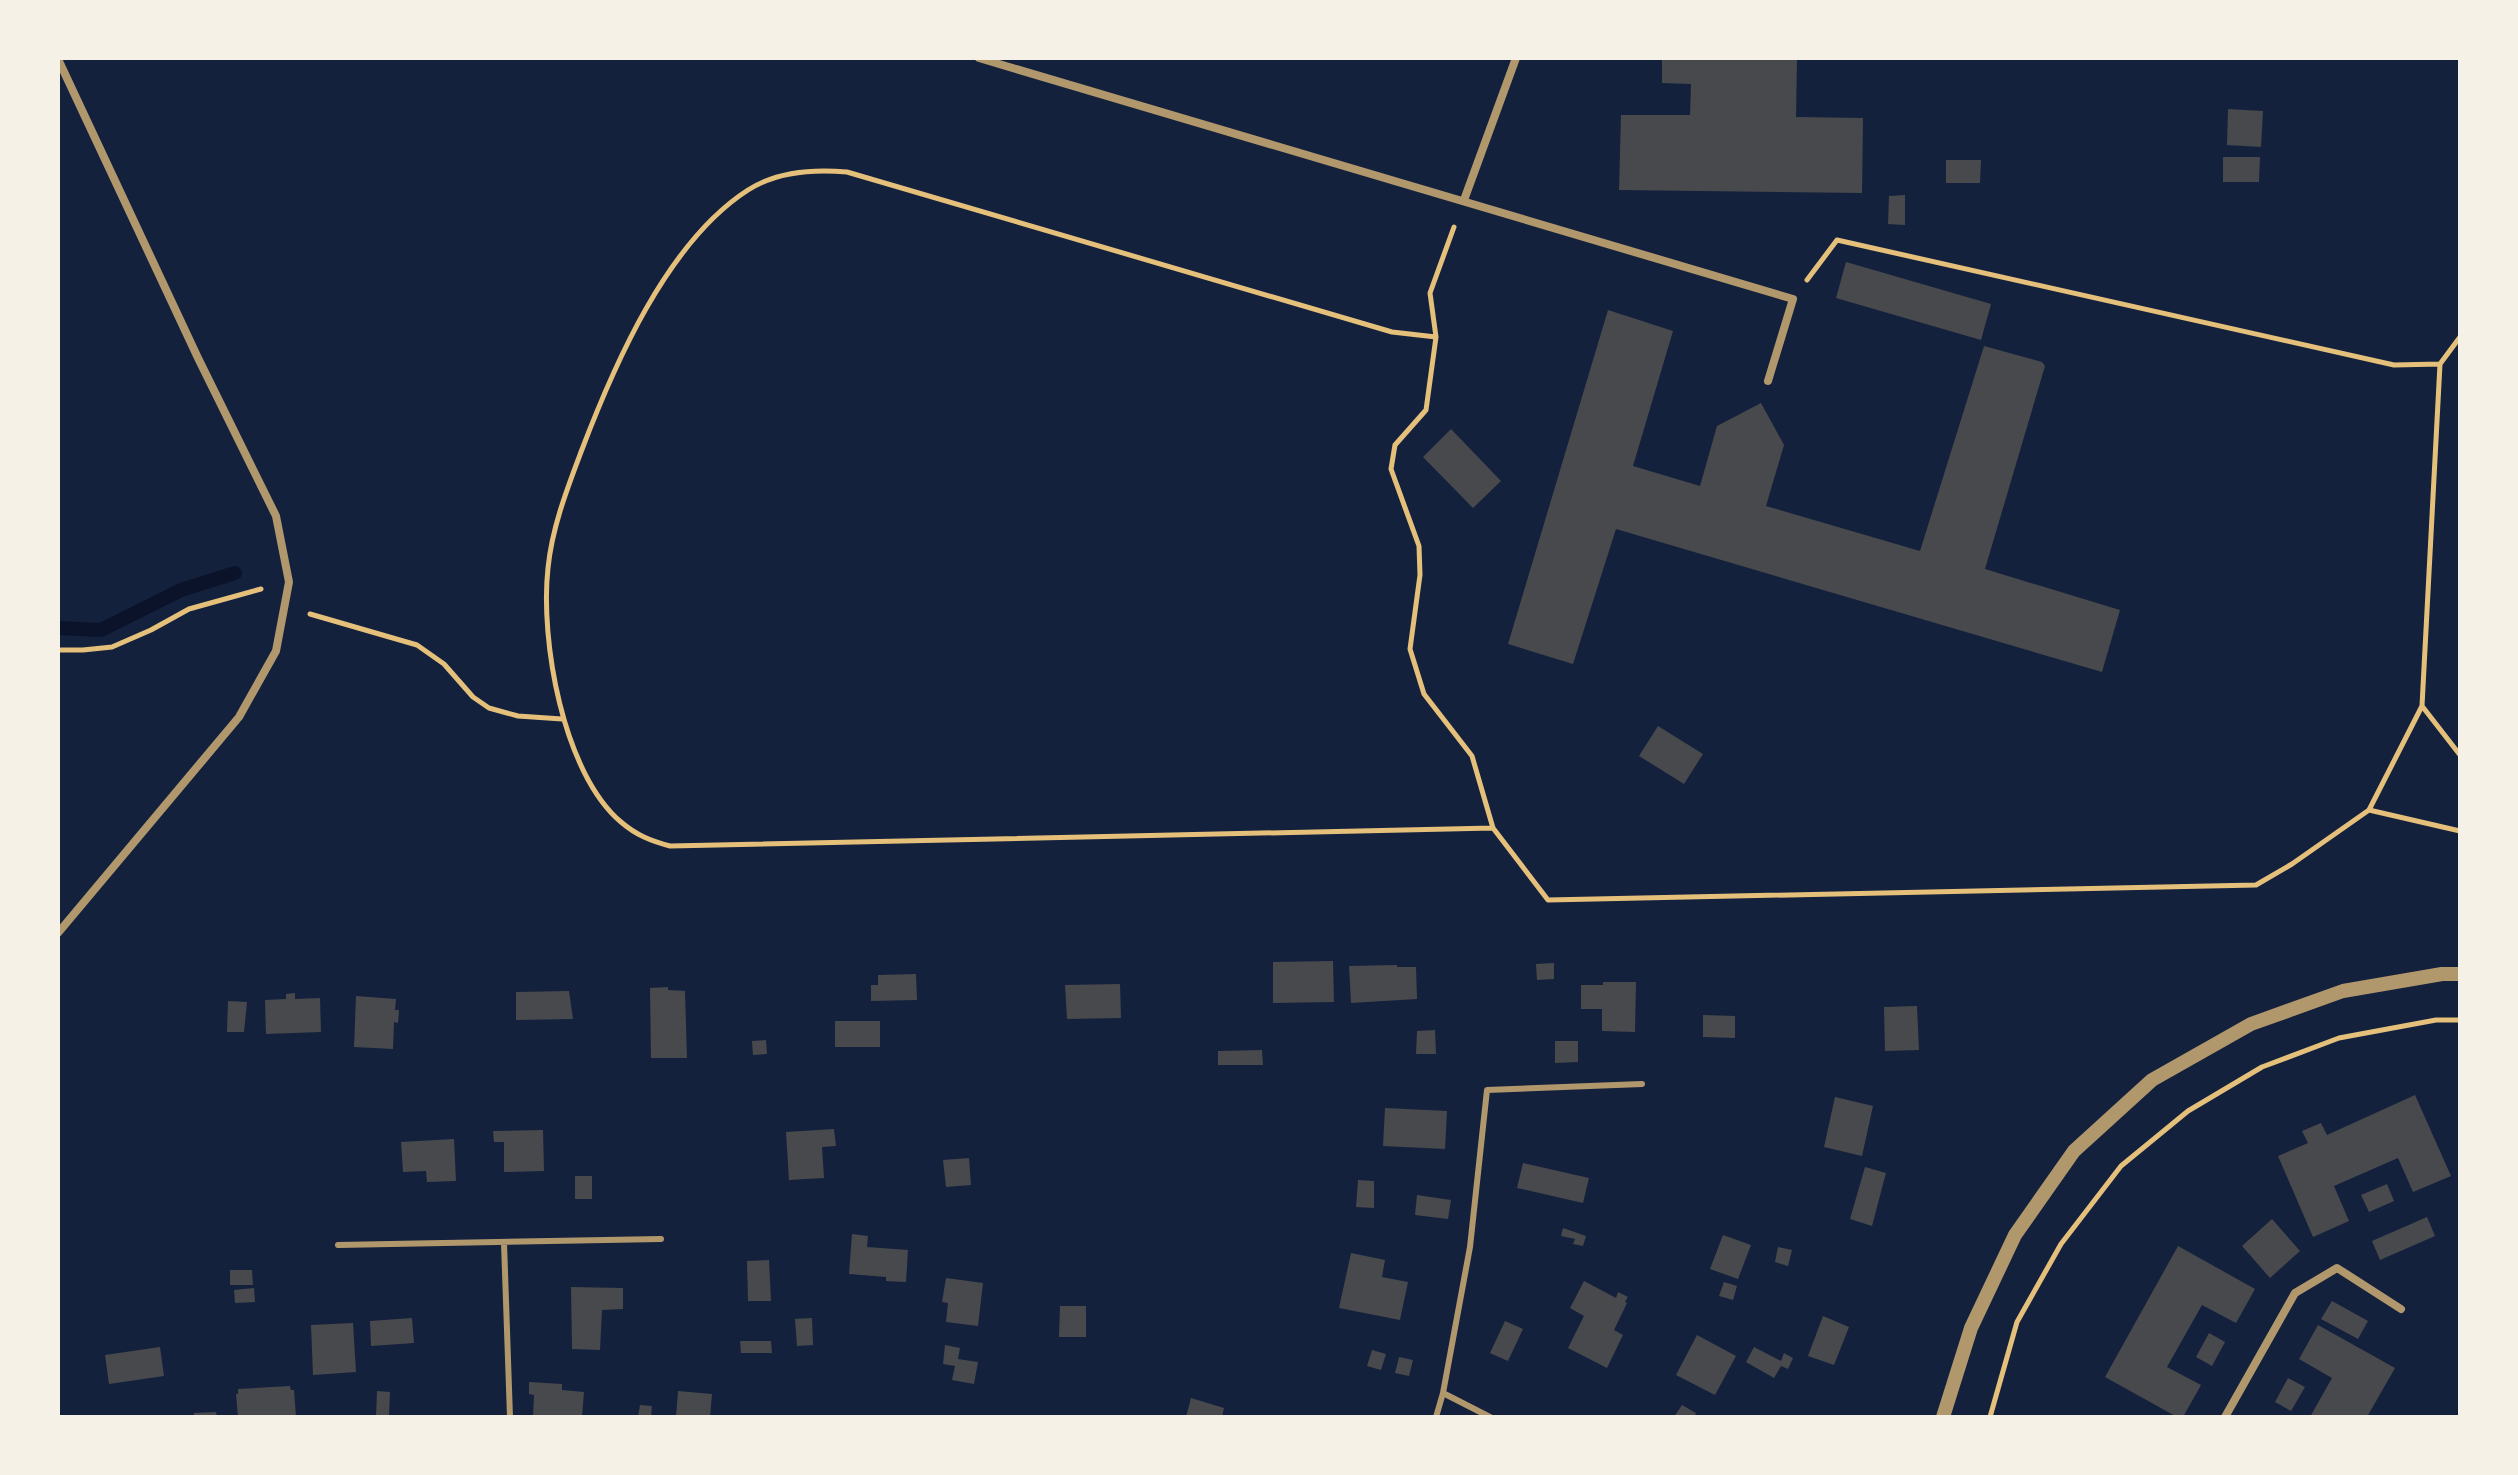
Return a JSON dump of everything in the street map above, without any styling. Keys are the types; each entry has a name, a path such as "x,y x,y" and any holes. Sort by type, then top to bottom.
{"street":[{"path":"979,58 1793,299 1768,381"},
{"path":"1464,200 1516,58"},
{"path":"58,59 191,344 276,516 289,582 276,651 239,717 58,933"},
{"path":"1943,1417 1971,1328 2015,1235 2074,1151 2152,1080 2251,1024 2343,991 2442,974 2460,974"},
{"path":"2225,1417 2295,1293 2337,1268 2401,1309"}],"lane":[{"path":"1436,1417 1470,1247 1487,1090 1642,1084"},
{"path":"338,1245 661,1239"},
{"path":"504,1243 510,1417"},
{"path":"1443,1393 1490,1417"}],"path":[{"path":"1436,337 1392,332 847,172 821,169 792,173 751,188 729,203 700,231 638,323 612,375 558,519 548,568 547,617 562,719 585,771 603,802 620,821 643,838 670,846 1493,828"},
{"path":"1464,200 1430,293 1436,337 1426,410 1395,445 1391,469 1419,546 1420,575 1410,649 1424,694 1472,756 1493,828 1548,900 2256,885 2292,864 2369,810 2422,706 2440,364 2460,337"},
{"path":"1793,299 1837,240 2394,365 2440,364"},
{"path":"58,650 112,647 189,609 289,582"},
{"path":"284,607 417,645 444,664 473,697 489,708 518,716 562,719"},
{"path":"2422,706 2460,755"},
{"path":"2369,810 2460,831"},
{"path":"1990,1417 2017,1322 2061,1244 2121,1166 2188,1111 2262,1067 2339,1038 2436,1020 2460,1020"}],"building":[{"path":"1662,58 1797,58 1796,117 1863,118 1862,193 1619,190 1621,115 1690,115 1691,84 1662,83"},
{"path":"2228,109 2263,111 2261,147 2227,145"},
{"path":"2223,157 2260,157 2259,182 2223,182"},
{"path":"1946,160 1981,160 1980,183 1946,183"},
{"path":"1905,195 1905,225 1888,224 1889,196"},
{"path":"1846,262 1991,304 1981,340 1836,298"},
{"path":"1608,310 1673,331 1633,466 1700,486 1717,426 1761,403 1784,445 1766,506 1920,551 1984,346 2042,362 2045,366 1985,569 2120,610 2102,672 1616,529 1573,664 1508,644"},
{"path":"1451,429 1501,481 1473,508 1423,457"},
{"path":"1658,726 1703,754 1684,784 1639,756"},
{"path":"1333,961 1334,1002 1273,1003 1273,962"},
{"path":"1554,963 1554,979 1537,980 1536,964"},
{"path":"1349,966 1416,967 1417,999 1351,1003"},
{"path":"916,974 917,1000 871,1001 871,985 878,985 878,975"},
{"path":"1603,982 1636,982 1635,1032 1602,1031 1602,1009 1581,1009 1581,985 1603,985"},
{"path":"1120,984 1121,1018 1067,1019 1065,985"},
{"path":"668,987 668,990 685,991 687,1058 651,1058 650,988"},
{"path":"569,991 573,1019 516,1020 516,992"},
{"path":"295,993 295,999 320,998 321,1032 266,1034 265,1000 286,999 286,994"},
{"path":"356,996 396,999 395,1010 399,1010 398,1023 394,1022 393,1049 354,1047"},
{"path":"228,1001 247,1002 244,1032 227,1032"},
{"path":"1917,1006 1919,1050 1885,1051 1884,1007"},
{"path":"1703,1015 1735,1016 1735,1038 1703,1037"},
{"path":"835,1021 880,1021 880,1047 835,1047"},
{"path":"1435,1030 1436,1054 1416,1054 1417,1031"},
{"path":"766,1040 767,1054 753,1055 752,1041"},
{"path":"1555,1041 1578,1041 1578,1062 1555,1063"},
{"path":"1262,1050 1263,1065 1218,1065 1218,1051"},
{"path":"2415,1095 2451,1176 2413,1192 2398,1158 2334,1186 2349,1221 2313,1237 2278,1156 2308,1143 2302,1131 2321,1123 2327,1135"},
{"path":"1835,1097 1873,1106 1862,1156 1824,1147"},
{"path":"1385,1108 1447,1111 1445,1149 1383,1146"},
{"path":"834,1129 836,1146 822,1147 824,1178 789,1180 786,1132"},
{"path":"543,1130 544,1171 504,1172 504,1142 494,1142 493,1131"},
{"path":"454,1139 456,1181 427,1182 426,1171 403,1172 401,1142"},
{"path":"969,1158 971,1185 946,1187 943,1160"},
{"path":"1523,1163 1589,1178 1583,1203 1517,1188"},
{"path":"1865,1167 1886,1173 1872,1226 1850,1219"},
{"path":"575,1176 592,1176 592,1199 575,1199"},
{"path":"1358,1180 1374,1181 1374,1208 1356,1207"},
{"path":"2387,1184 2394,1201 2369,1212 2361,1195"},
{"path":"1417,1195 1451,1200 1448,1219 1415,1215"},
{"path":"2427,1217 2435,1236 2380,1260 2372,1241"},
{"path":"2272,1219 2300,1251 2270,1278 2242,1246"},
{"path":"1563,1228 1586,1236 1583,1246 1573,1244 1575,1239 1561,1236"},
{"path":"852,1234 868,1236 867,1247 908,1250 906,1282 849,1274"},
{"path":"1723,1235 1751,1245 1738,1279 1710,1269"},
{"path":"2178,1246 2255,1289 2236,1323 2202,1305 2167,1367 2201,1385 2183,1417 2177,1417 2105,1377"},
{"path":"1778,1247 1792,1250 1788,1266 1775,1262"},
{"path":"1351,1253 1385,1260 1382,1277 1408,1282 1400,1320 1339,1308"},
{"path":"769,1260 771,1301 748,1301 747,1261"},
{"path":"230,1270 252,1270 253,1285 230,1285"},
{"path":"946,1278 983,1283 978,1326 946,1322 948,1303 942,1302"},
{"path":"1584,1281 1616,1298 1618,1292 1628,1297 1614,1330 1623,1335 1607,1368 1568,1348 1584,1316 1570,1308"},
{"path":"1724,1282 1737,1286 1733,1300 1719,1296"},
{"path":"571,1287 623,1288 623,1309 602,1310 600,1350 572,1349"},
{"path":"254,1288 255,1302 235,1303 234,1290"},
{"path":"2332,1301 2368,1321 2358,1339 2321,1319"},
{"path":"1060,1306 1086,1306 1086,1337 1059,1337"},
{"path":"1823,1316 1849,1327 1834,1365 1808,1356"},
{"path":"412,1318 414,1343 371,1346 370,1321"},
{"path":"812,1318 813,1345 797,1346 795,1319"},
{"path":"1505,1321 1523,1329 1508,1361 1490,1353"},
{"path":"353,1323 356,1372 313,1375 311,1325"},
{"path":"2318,1325 2395,1368 2367,1417 2310,1417 2332,1378 2299,1359"},
{"path":"2209,1333 2225,1342 2212,1366 2196,1357"},
{"path":"1697,1335 1736,1356 1715,1395 1676,1375"},
{"path":"740,1341 771,1341 772,1353 741,1353"},
{"path":"945,1345 960,1348 958,1359 978,1362 974,1384 952,1380 955,1366 943,1364"},
{"path":"160,1347 164,1376 109,1384 105,1355"},
{"path":"1754,1347 1781,1361 1784,1353 1793,1358 1788,1369 1781,1366 1774,1378 1746,1362"},
{"path":"1372,1350 1386,1354 1381,1370 1367,1366"},
{"path":"1399,1357 1413,1360 1409,1376 1395,1373"},
{"path":"2288,1378 2305,1387 2291,1411 2275,1402"},
{"path":"529,1382 562,1384 562,1390 584,1392 582,1417 533,1417 534,1395 529,1394"},
{"path":"290,1386 294,1390 296,1417 238,1417 238,1389"},
{"path":"377,1391 390,1392 389,1417 376,1417"},
{"path":"678,1391 712,1394 710,1417 676,1417"},
{"path":"1191,1398 1224,1408 1222,1417 1186,1417"},
{"path":"640,1405 652,1406 651,1417 638,1417"},
{"path":"1682,1405 1696,1413 1694,1417 1674,1417"},
{"path":"216,1412 217,1417 194,1417 194,1413"}],"waterway":[{"path":"58,628 101,630 181,590 235,573"}]}
